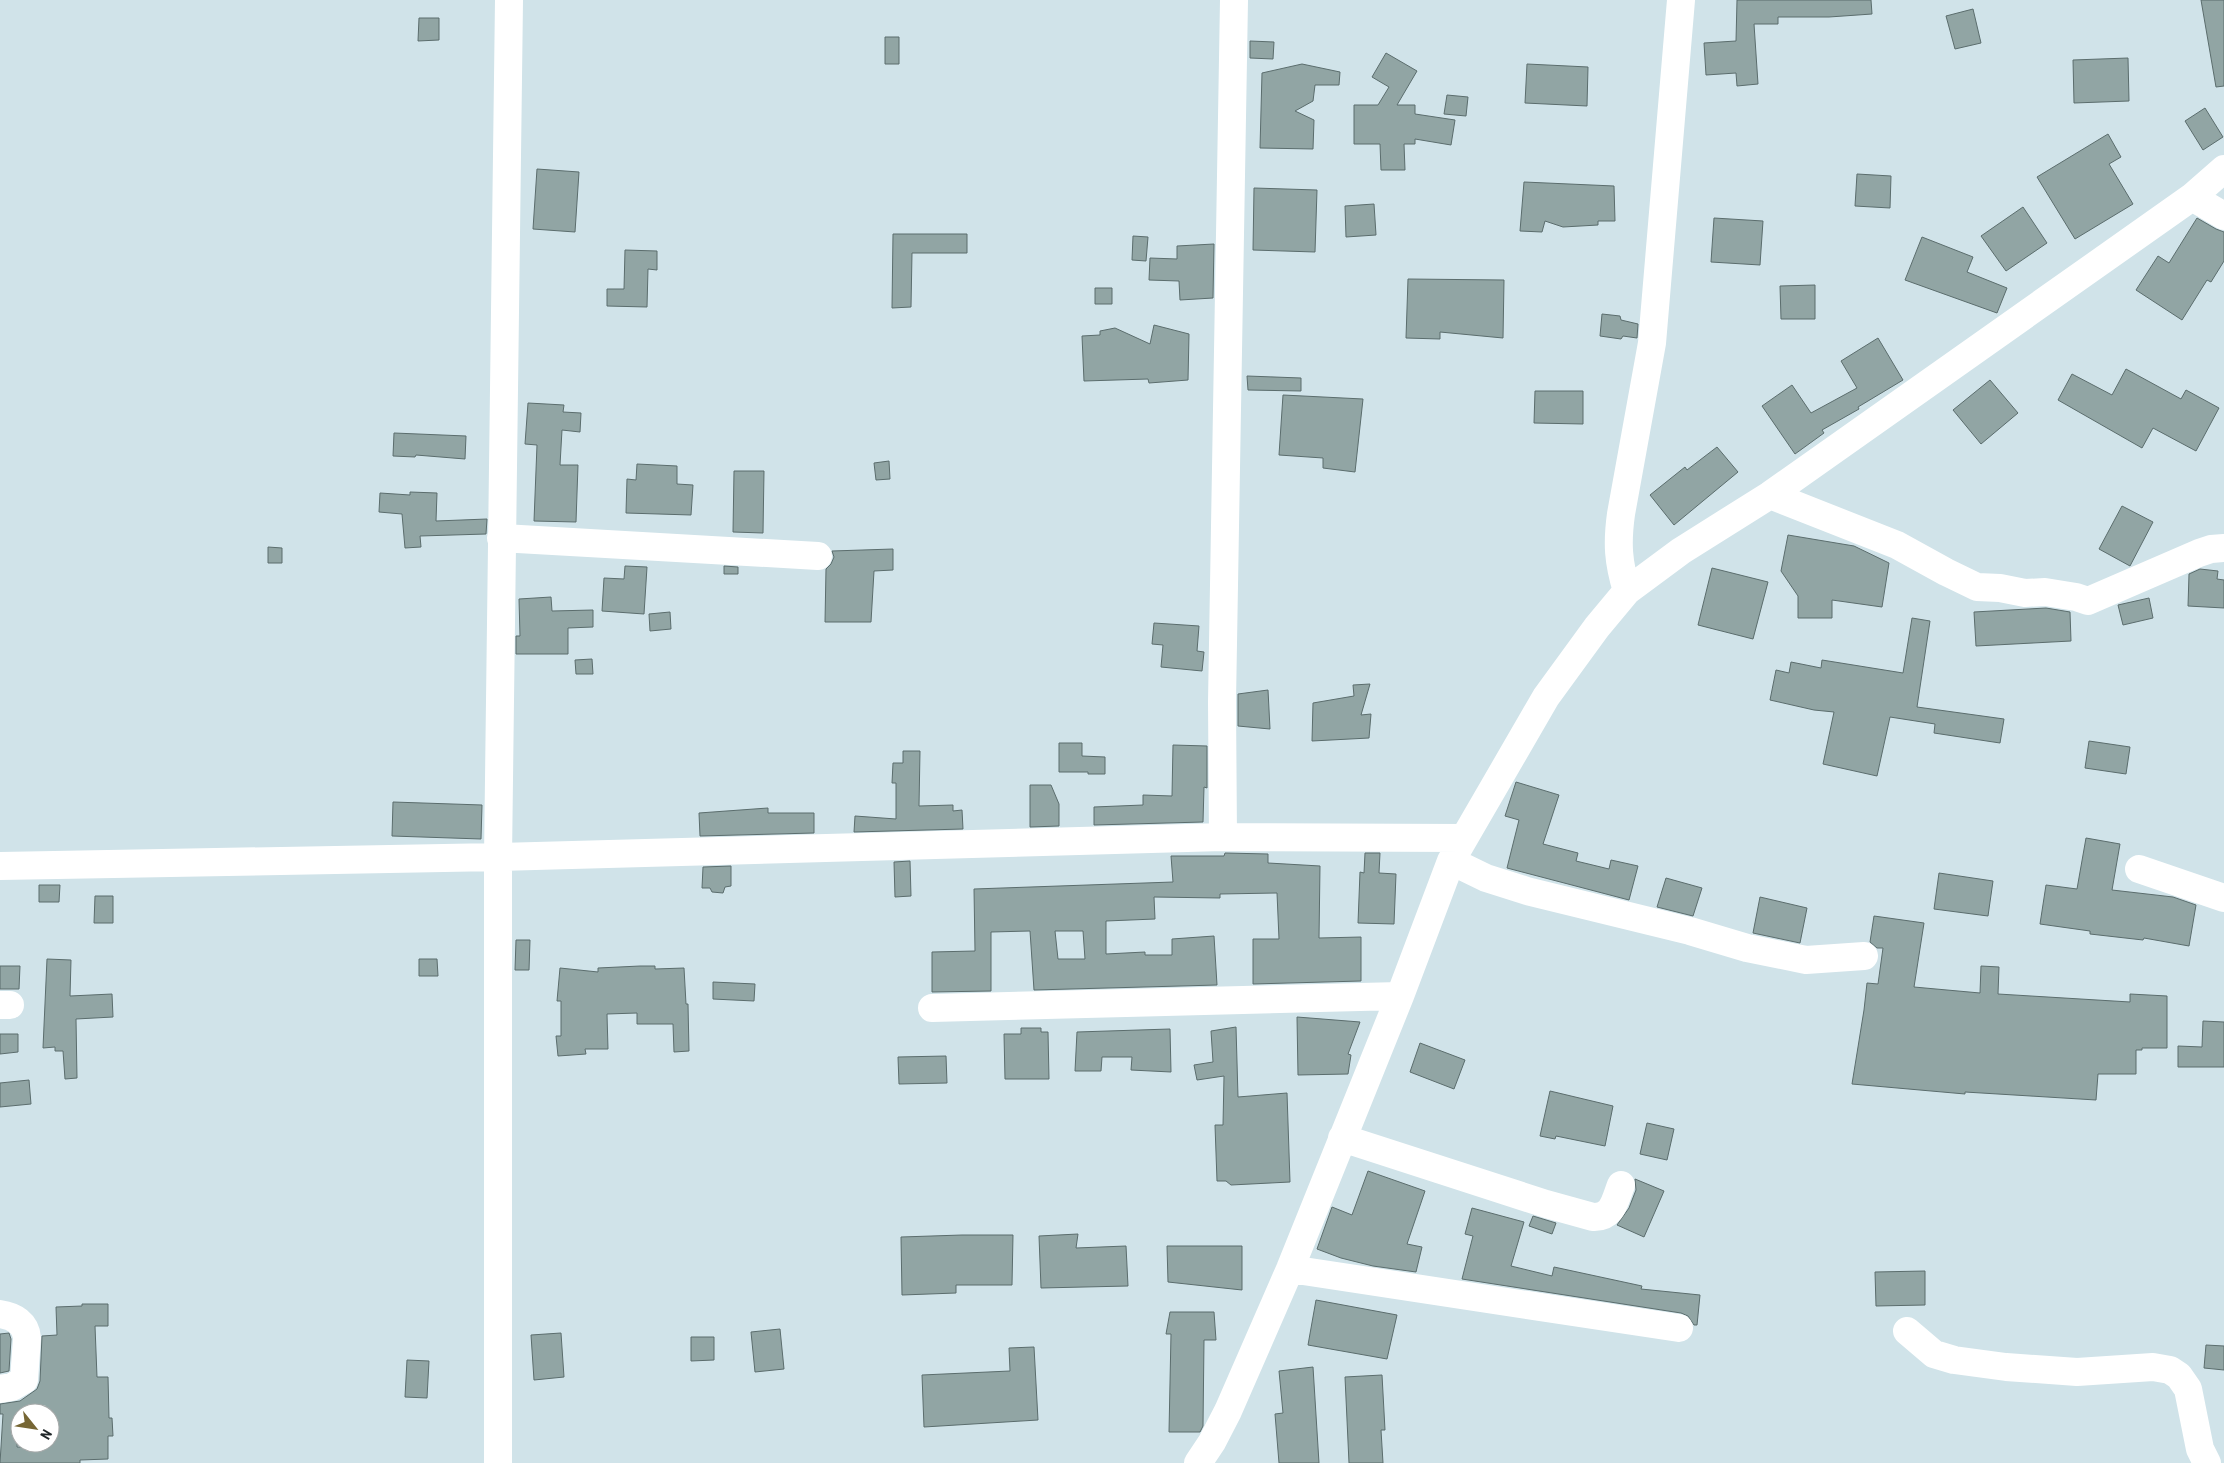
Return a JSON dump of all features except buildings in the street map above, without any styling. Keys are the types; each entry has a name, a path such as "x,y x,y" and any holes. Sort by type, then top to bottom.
{"street":[{"path":"498,1463 498,857 509,0"},
{"path":"1223,838 1223,692 1234,0"},
{"path":"1627,591 1618,560 1618,541 1621,514 1652,343 1681,0"},
{"path":"1198,1463 1212,1442 1228,1410 1290,1269 1458,850 1546,698 1576,654 1627,591 1681,551 1770,495 2192,197 2224,169"},
{"path":"2192,197 2224,216"},
{"path":"1770,495 1897,545 1977,587 2000,588 2025,593 2051,593 2088,601 2199,553 2211,549 2224,548"},
{"path":"501,538 818,556"},
{"path":"0,866 498,857 1223,838 1458,850 1486,878 1527,891 1690,931 1748,948 1806,960 1864,956"},
{"path":"2139,869 2224,898"},
{"path":"932,1008 1400,996"},
{"path":"1342,1138 1546,1204 1594,1216 1601,1217 1612,1210 1621,1185"},
{"path":"1290,1269 1679,1328"},
{"path":"0,1314 9,1315 19,1321 26,1331 27,1338 24,1380 12,1387 0,1389"},
{"path":"1907,1331 1934,1354 1954,1360 2006,1367 2077,1372 2153,1367 2170,1370 2179,1376 2188,1389 2200,1449 2208,1463"}]}
